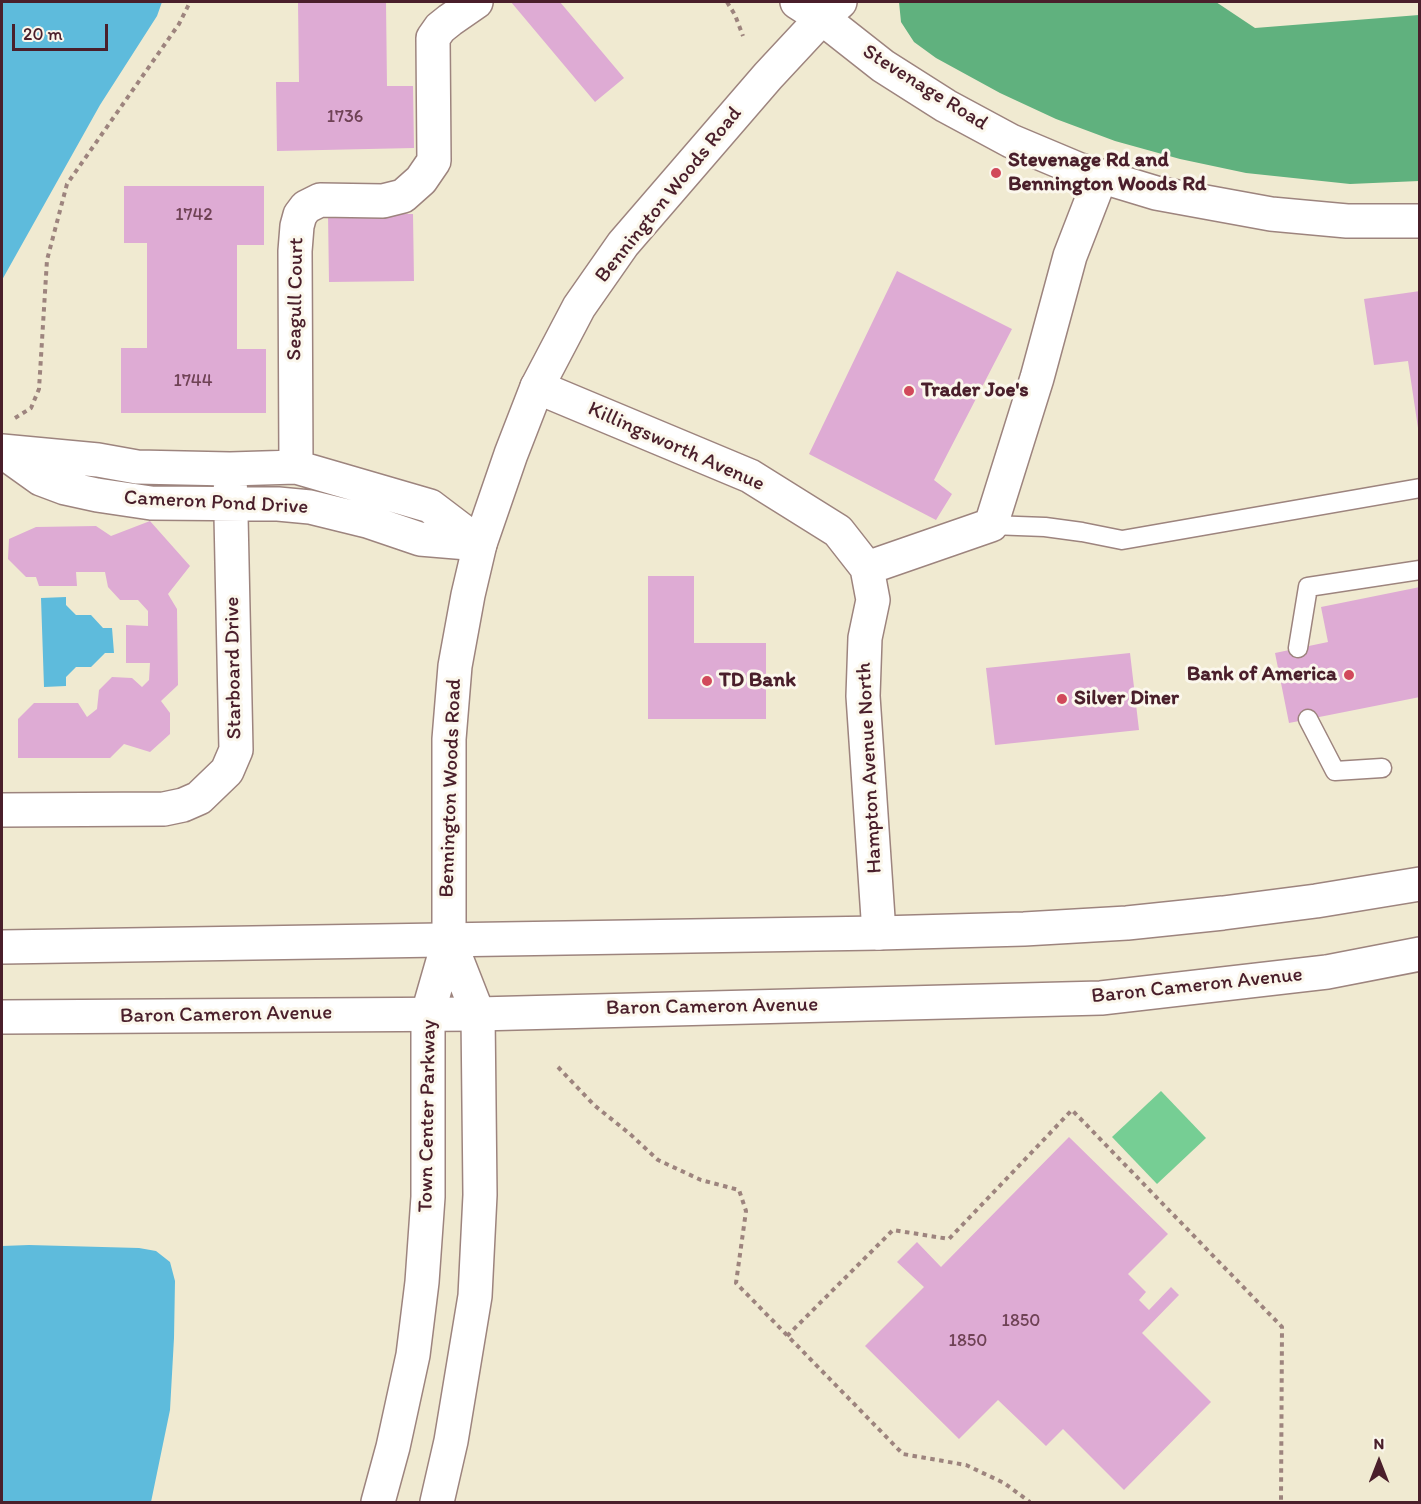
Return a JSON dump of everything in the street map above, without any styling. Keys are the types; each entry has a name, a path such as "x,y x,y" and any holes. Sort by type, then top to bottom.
{"street":[{"name":"Seagull Court","path":"296,467 295,251 300,215 306,207 320,200 383,201 403,196 421,180 434,161 433,38 440,28 476,2"},
{"name":"Stevenage Road","path":"820,7 883,66 946,106 1011,141 1080,170 1156,193 1271,214 1347,221 1419,221"},
{"name":"Bennington Woods Road","path":"449,940 449,739 455,666 480,544 537,387 579,307 623,244 768,76 820,7"},
{"path":"867,568 991,525 1070,256 1101,176"},
{"name":"Killingsworth Avenue","path":"537,387 750,476 838,531 867,568"},
{"name":"Cameron Pond Drive","path":"2,451 98,460 137,467 230,469 296,467 430,506 480,544"},
{"name":"Cameron Pond Drive","path":"2,451 41,479 65,488 97,495 151,502 279,504 310,507 367,521 420,539 480,544"},
{"name":"Starboard Drive","path":"2,810 164,809 183,805 199,798 227,771 236,750 230,469"},
{"name":"Hampton Avenue North","path":"867,568 873,600 866,638 863,696 879,933"},
{"path":"2,946 1024,929 1127,923 1316,901 1419,884"},
{"path":"437,1503 451,1441 475,1296 480,1196 478,1014 449,940"},
{"name":"Town Center Parkway","path":"378,1503 413,1355 422,1282 428,1197 428,1013 449,940"},
{"name":"Baron Cameron Avenue","path":"2,1017 478,1014 1101,998 1327,972 1419,954"}],"lane":[{"path":"991,525 1045,527 1122,540 1419,488"},
{"path":"1298,648 1308,587 1419,570"},
{"path":"1308,719 1335,771 1382,768"}],"path":[{"path":"32,408 39,389 47,260 67,183 179,24 190,2"},
{"path":"727,2 743,36"},
{"path":"558,1067 594,1104 657,1160 701,1180 739,1190 746,1211 736,1283 903,1454 966,1465 1004,1483 1030,1503"},
{"path":"787,1336 893,1230 949,1239 1072,1110 1282,1327 1281,1503"}],"green space":[{"path":"899,2 1216,2 1255,28 1419,15 1419,181 1350,184 1246,173 1180,159 1115,141 1056,119 1000,93 936,58 914,42 901,22"},
{"path":"1161,1091 1206,1138 1157,1184 1112,1137"}],"water":[{"path":"2,2 162,2 157,16 100,105 2,280"},
{"path":"66,597 66,605 76,615 91,615 103,628 112,628 114,653 105,653 91,667 76,667 66,677 66,686 44,687 41,598"},
{"path":"2,1246 139,1248 156,1251 170,1262 175,1281 170,1410 151,1502 2,1502"}],"building":[{"path":"298,2 386,2 387,86 413,86 414,148 277,151 276,82 299,82"},
{"path":"511,2 560,2 624,78 595,102"},
{"path":"124,186 264,186 264,245 237,245 237,349 266,349 266,413 121,413 121,348 147,348 147,243 124,243"},
{"path":"328,214 413,214 414,281 329,282"},
{"name":"Trader Joe's","path":"897,271 1012,329 934,480 952,494 936,520 809,454"},
{"path":"1420,291 1420,428 1418,428 1408,361 1374,365 1364,299"},
{"path":"150,521 190,566 168,594 177,609 178,685 161,701 170,713 170,734 150,752 124,744 110,758 18,758 18,719 34,703 78,703 87,717 97,709 99,690 112,677 132,678 142,687 149,680 150,663 126,663 126,625 148,626 148,611 138,600 120,600 108,587 105,572 76,572 77,586 39,586 36,577 26,577 8,559 9,539 36,527 96,526 111,536"},
{"name":"TD Bank","path":"648,576 694,576 694,643 766,643 766,719 648,719"},
{"name":"Bank of America","path":"1420,587 1420,697 1289,723 1275,653 1328,642 1321,607"},
{"name":"Silver Diner","path":"1130,653 1139,730 995,745 986,668"},
{"path":"1069,1137 1168,1234 1128,1274 1146,1292 1139,1300 1149,1310 1171,1287 1179,1295 1142,1333 1211,1402 1124,1490 1063,1429 1046,1446 998,1400 959,1439 865,1346 924,1287 897,1262 917,1242 941,1267"}],"place":[{"name":"Stevenage Rd and Bennington Woods Rd","path":"996,173"},
{"name":"Trader Joe's","path":"909,391"},
{"name":"Bank of America","path":"1349,675"},
{"name":"TD Bank","path":"707,681"},
{"name":"Silver Diner","path":"1062,699"}]}
